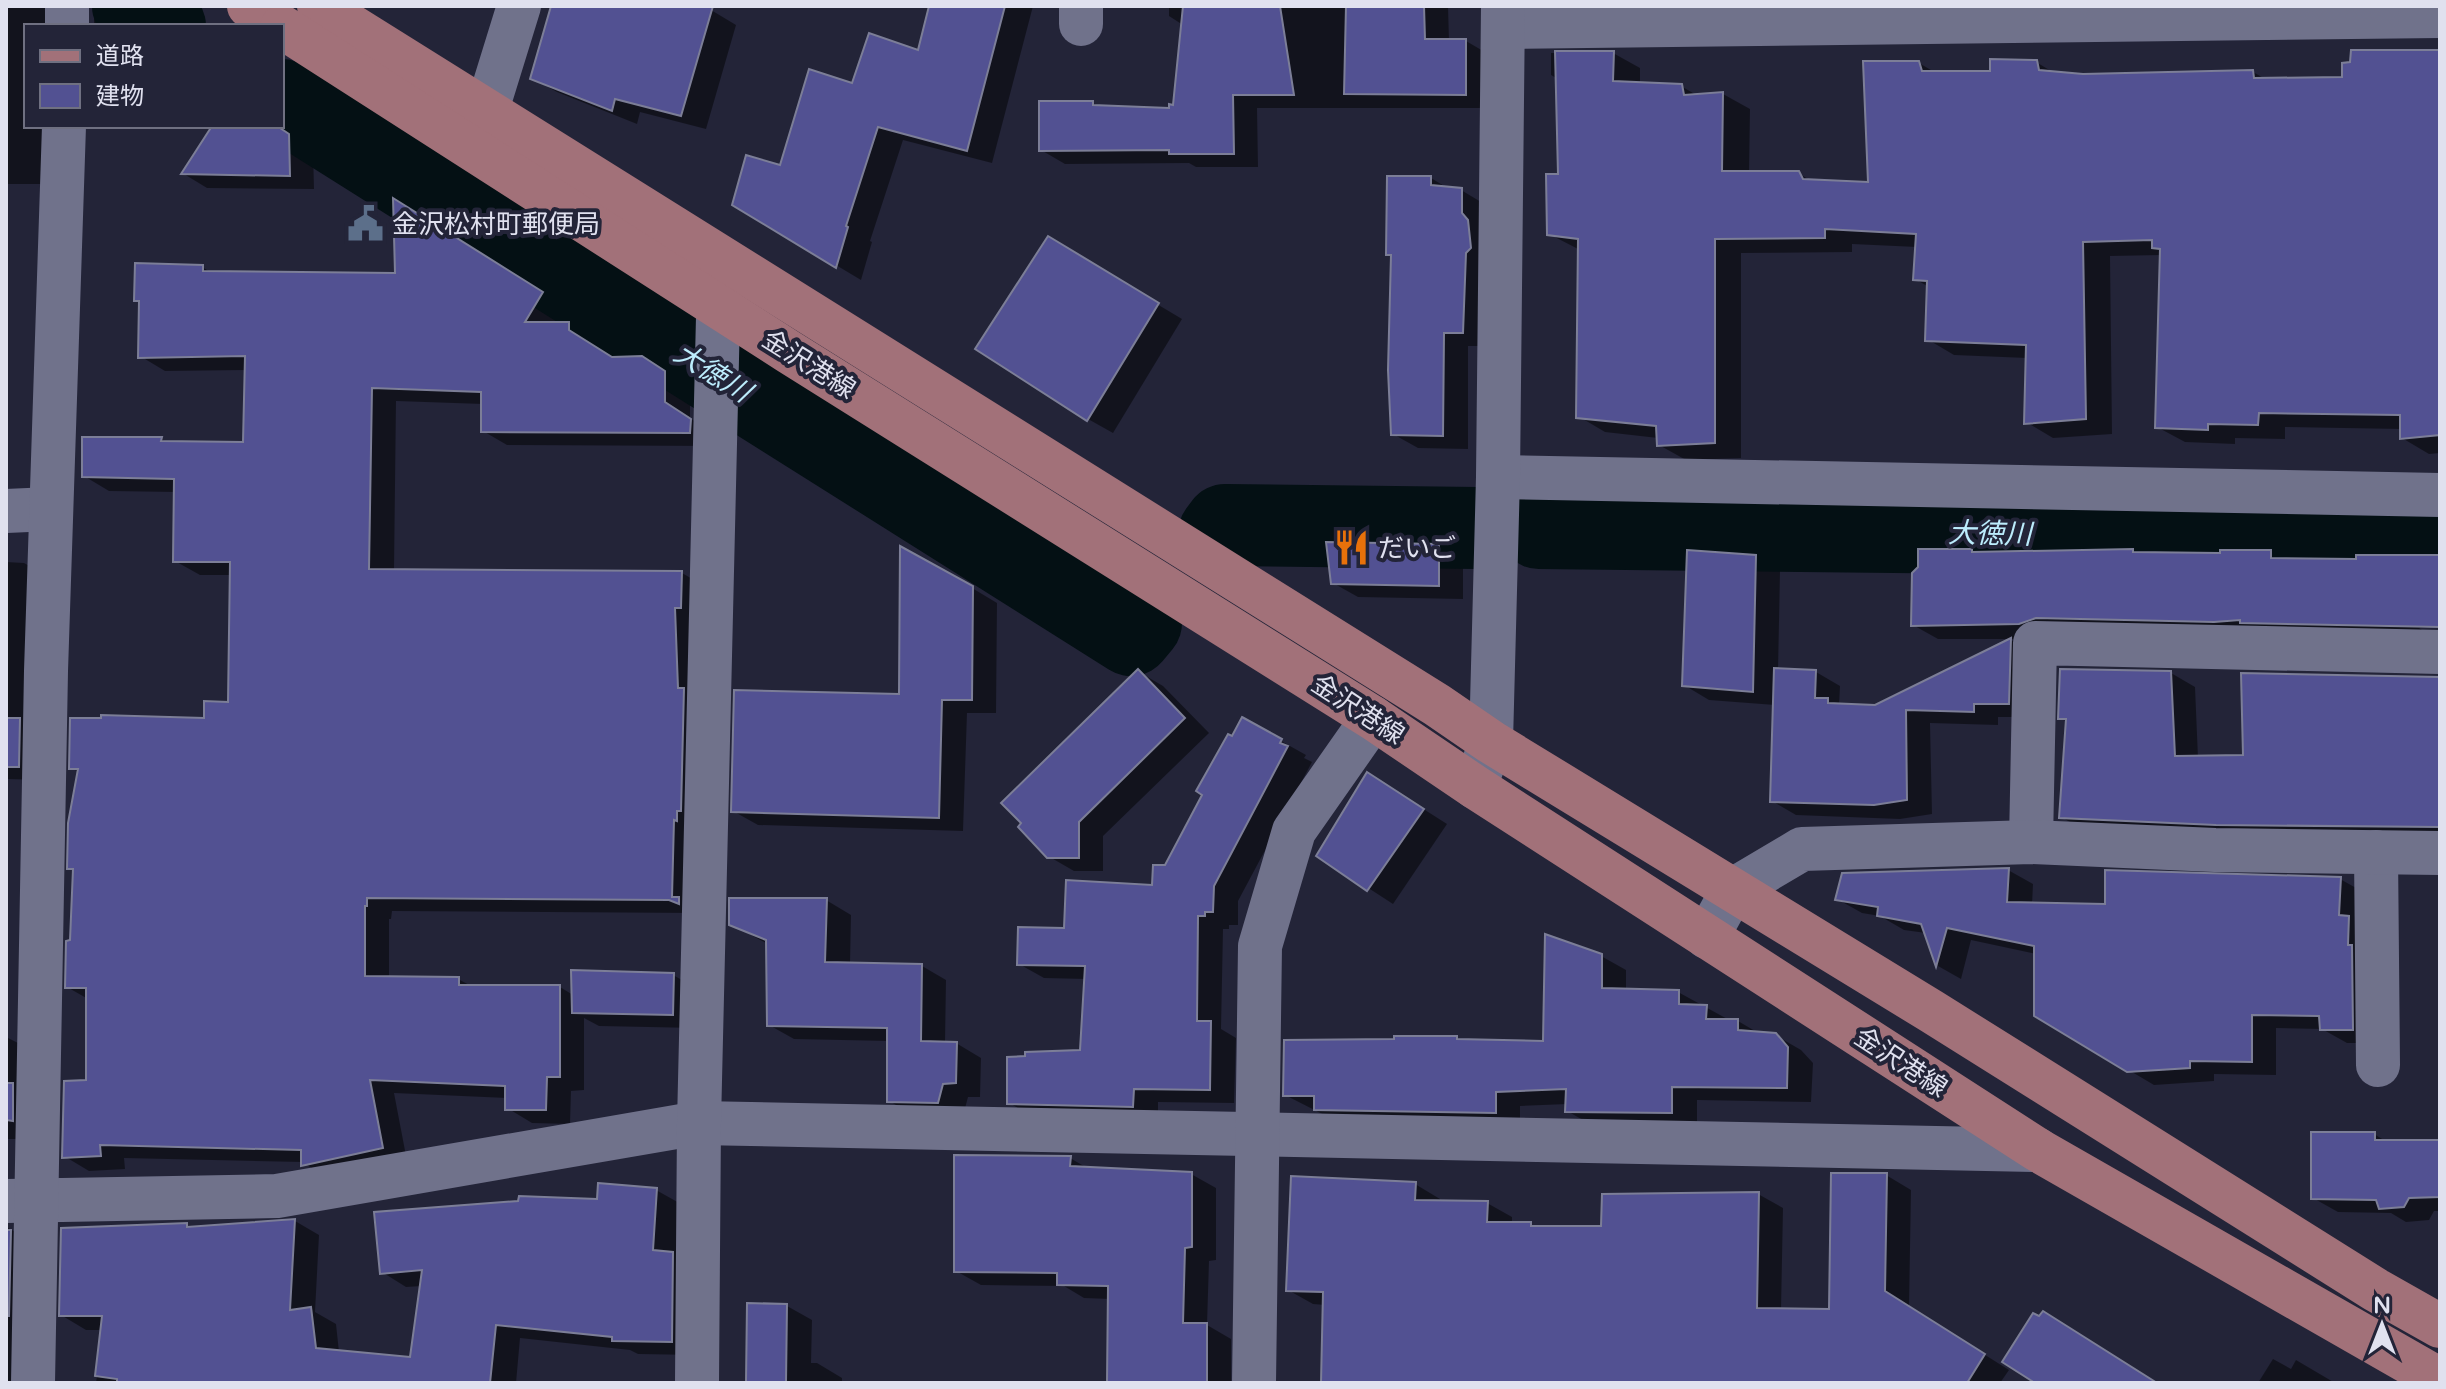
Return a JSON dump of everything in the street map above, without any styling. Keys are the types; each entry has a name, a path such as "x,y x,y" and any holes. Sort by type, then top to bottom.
{"main road":[{"name":"金沢港線","path":"249,6 276,24"},
{"name":"金沢港線","path":"319,6 481,131 717,305 1373,718 2038,1150 2440,1380"},
{"name":"金沢港線","path":"284,29 720,258 1491,742 2376,1290 2440,1326"}],"street":[{"path":"481,131 519,6"},
{"path":"1475,787 1491,742 1498,477 1503,16 2440,16"},
{"path":"33,1383 21,1201 64,128"},
{"path":"697,1383 699,1123 714,398 720,258"},
{"path":"1498,477 2440,495"},
{"path":"6,511 51,509"},
{"path":"2031,842 2035,643 2440,652"},
{"path":"1254,1383 1260,946 1294,831 1373,718"},
{"path":"1707,937 1733,890 1802,849 2031,842 2215,850 2440,853"},
{"path":"2376,852 2378,1065"},
{"path":"21,1201 277,1196 699,1123 2038,1150"}],"building":[{"path":"551,6 713,6 681,116 615,99 612,111 530,79"},
{"path":"929,6 1005,6 967,151 878,127 846,226 836,268 732,205 746,155 780,165 809,69 852,83 869,33 918,50"},
{"path":"1183,6 1280,6 1294,95 1233,95 1234,154 1169,154 1169,150 1039,151 1039,101 1093,101 1093,105 1169,108 1169,104 1173,105"},
{"path":"1346,6 1424,6 1425,39 1466,39 1466,95 1344,94"},
{"path":"2351,50 2440,50 2440,435 2400,439 2400,415 2259,413 2258,425 2208,424 2208,430 2155,428 2160,249 2152,248 2152,240 2083,242 2086,419 2024,424 2026,345 1925,341 1927,281 1913,280 1916,234 1825,229 1825,238 1715,239 1715,443 1657,446 1656,426 1576,418 1578,239 1547,235 1546,174 1558,174 1555,51 1614,51 1613,81 1682,84 1684,95 1723,92 1722,171 1799,171 1803,179 1868,182 1863,61 1919,61 1922,71 1990,71 1990,59 2037,60 2039,70 2083,74 2253,70 2254,78 2342,77 2342,63 2350,62"},
{"path":"211,128 280,128 289,134 290,176 181,174"},
{"path":"1387,176 1431,176 1431,185 1462,188 1462,213 1468,220 1471,248 1466,253 1463,333 1444,333 1443,436 1391,435 1388,370 1391,255 1386,255"},
{"path":"393,198 543,292 525,322 569,322 569,330 612,357 642,356 665,371 665,402 691,419 690,433 481,432 481,392 372,388 369,569 682,571 681,608 675,608 678,688 684,688 681,811 677,811 677,821 674,820 672,897 679,897 679,904 669,900 367,898 365,976 459,977 459,985 560,985 560,1077 547,1077 546,1110 505,1110 505,1086 370,1080 383,1148 301,1166 301,1150 100,1145 101,1156 62,1158 64,1081 86,1080 86,988 65,988 73,869 67,869 68,823 78,769 69,769 70,718 101,718 101,715 204,718 204,701 228,702 230,562 173,562 174,479 82,477 82,437 162,437 161,441 243,442 245,356 138,358 139,301 134,301 135,263 203,265 203,271 395,273"},
{"path":"1048,236 1159,303 1087,421 975,349"},
{"path":"1326,542 1439,544 1439,586 1331,584"},
{"path":"900,546 973,586 972,700 942,700 939,818 731,812 734,690 899,694"},
{"path":"1918,549 1972,549 1972,552 2133,549 2133,552 2220,553 2220,550 2271,550 2271,558 2356,559 2356,555 2440,555 2440,627 2240,623 2240,620 2036,618 2019,624 1911,626 1912,573 1918,567"},
{"path":"1687,550 1756,555 1753,692 1682,686"},
{"path":"2011,638 2009,704 1974,704 1974,712 1906,710 1907,800 1874,805 1770,802 1774,668 1816,670 1815,698 1828,698 1828,703 1875,705"},
{"path":"1138,669 1185,718 1079,822 1079,858 1047,858 1018,827 1021,823 1001,803"},
{"path":"2060,669 2171,671 2175,756 2243,755 2241,673 2440,677 2440,827 2216,825 2059,818 2066,719 2058,719"},
{"path":"1242,717 1282,739 1280,743 1288,746 1214,886 1213,912 1198,916 1197,1021 1211,1021 1210,1090 1134,1089 1133,1107 1007,1104 1007,1057 1025,1056 1025,1052 1080,1050 1085,966 1017,965 1018,927 1064,928 1066,880 1152,885 1153,865 1165,865 1202,795 1196,791 1228,734 1232,736"},
{"path":"6,718 20,718 19,767 6,767"},
{"path":"1367,772 1424,809 1367,891 1316,856"},
{"path":"2009,868 2007,902 2105,904 2105,870 2341,877 2339,915 2349,916 2348,945 2352,945 2353,1030 2320,1030 2319,1016 2252,1015 2252,1062 2190,1061 2190,1068 2127,1072 2034,1016 2034,946 1947,928 1936,967 1921,924 1877,916 1878,907 1835,900 1842,873"},
{"path":"729,898 827,898 825,962 922,964 921,1041 957,1042 956,1083 943,1084 938,1103 887,1102 887,1028 767,1026 766,940 729,925"},
{"path":"1545,934 1602,954 1602,988 1679,990 1679,1004 1707,1005 1706,1019 1738,1019 1738,1030 1776,1033 1788,1047 1787,1088 1672,1087 1672,1113 1565,1112 1566,1089 1496,1092 1496,1113 1314,1110 1314,1096 1283,1096 1284,1040 1457,1036 1457,1039 1543,1041"},
{"path":"571,970 674,973 673,1015 572,1013"},
{"path":"6,1083 13,1083 13,1121 6,1120"},
{"path":"2311,1132 2375,1132 2375,1140 2440,1140 2440,1197 2409,1198 2404,1207 2379,1209 2376,1200 2311,1199"},
{"path":"954,1155 1071,1156 1070,1166 1192,1172 1192,1247 1185,1248 1183,1323 1207,1323 1207,1383 1107,1383 1108,1286 1057,1285 1057,1273 954,1272"},
{"path":"1831,1173 1887,1173 1885,1291 1985,1354 1967,1383 1321,1383 1323,1292 1286,1291 1291,1176 1416,1182 1415,1200 1488,1201 1487,1222 1531,1222 1531,1226 1601,1226 1602,1194 1759,1192 1757,1308 1829,1309"},
{"path":"598,1183 657,1188 653,1250 673,1252 672,1342 612,1341 612,1337 496,1325 490,1383 117,1383 117,1379 95,1376 102,1316 59,1316 61,1228 187,1223 187,1227 295,1219 290,1310 311,1307 316,1348 410,1357 422,1270 380,1274 374,1212 518,1201 519,1196 597,1199"},
{"path":"6,1230 11,1230 9,1316 6,1316"},
{"path":"747,1303 787,1304 786,1383 746,1383"},
{"path":"2043,1311 2157,1383 2035,1383 2002,1362 2033,1313 2039,1316"}],"waterway":[{"name":"大徳川","path":"133,6 162,24"},
{"name":"大徳川","path":"284,101 1131,635 1141,623"},
{"name":"大徳川","path":"1219,533 1225,525 1477,528"},
{"name":"大徳川","path":"1539,528 2440,538"}],"place":[{"name":"金沢松村町郵便局","path":"366,224"},
{"name":"だいご","path":"1352,548"}]}
